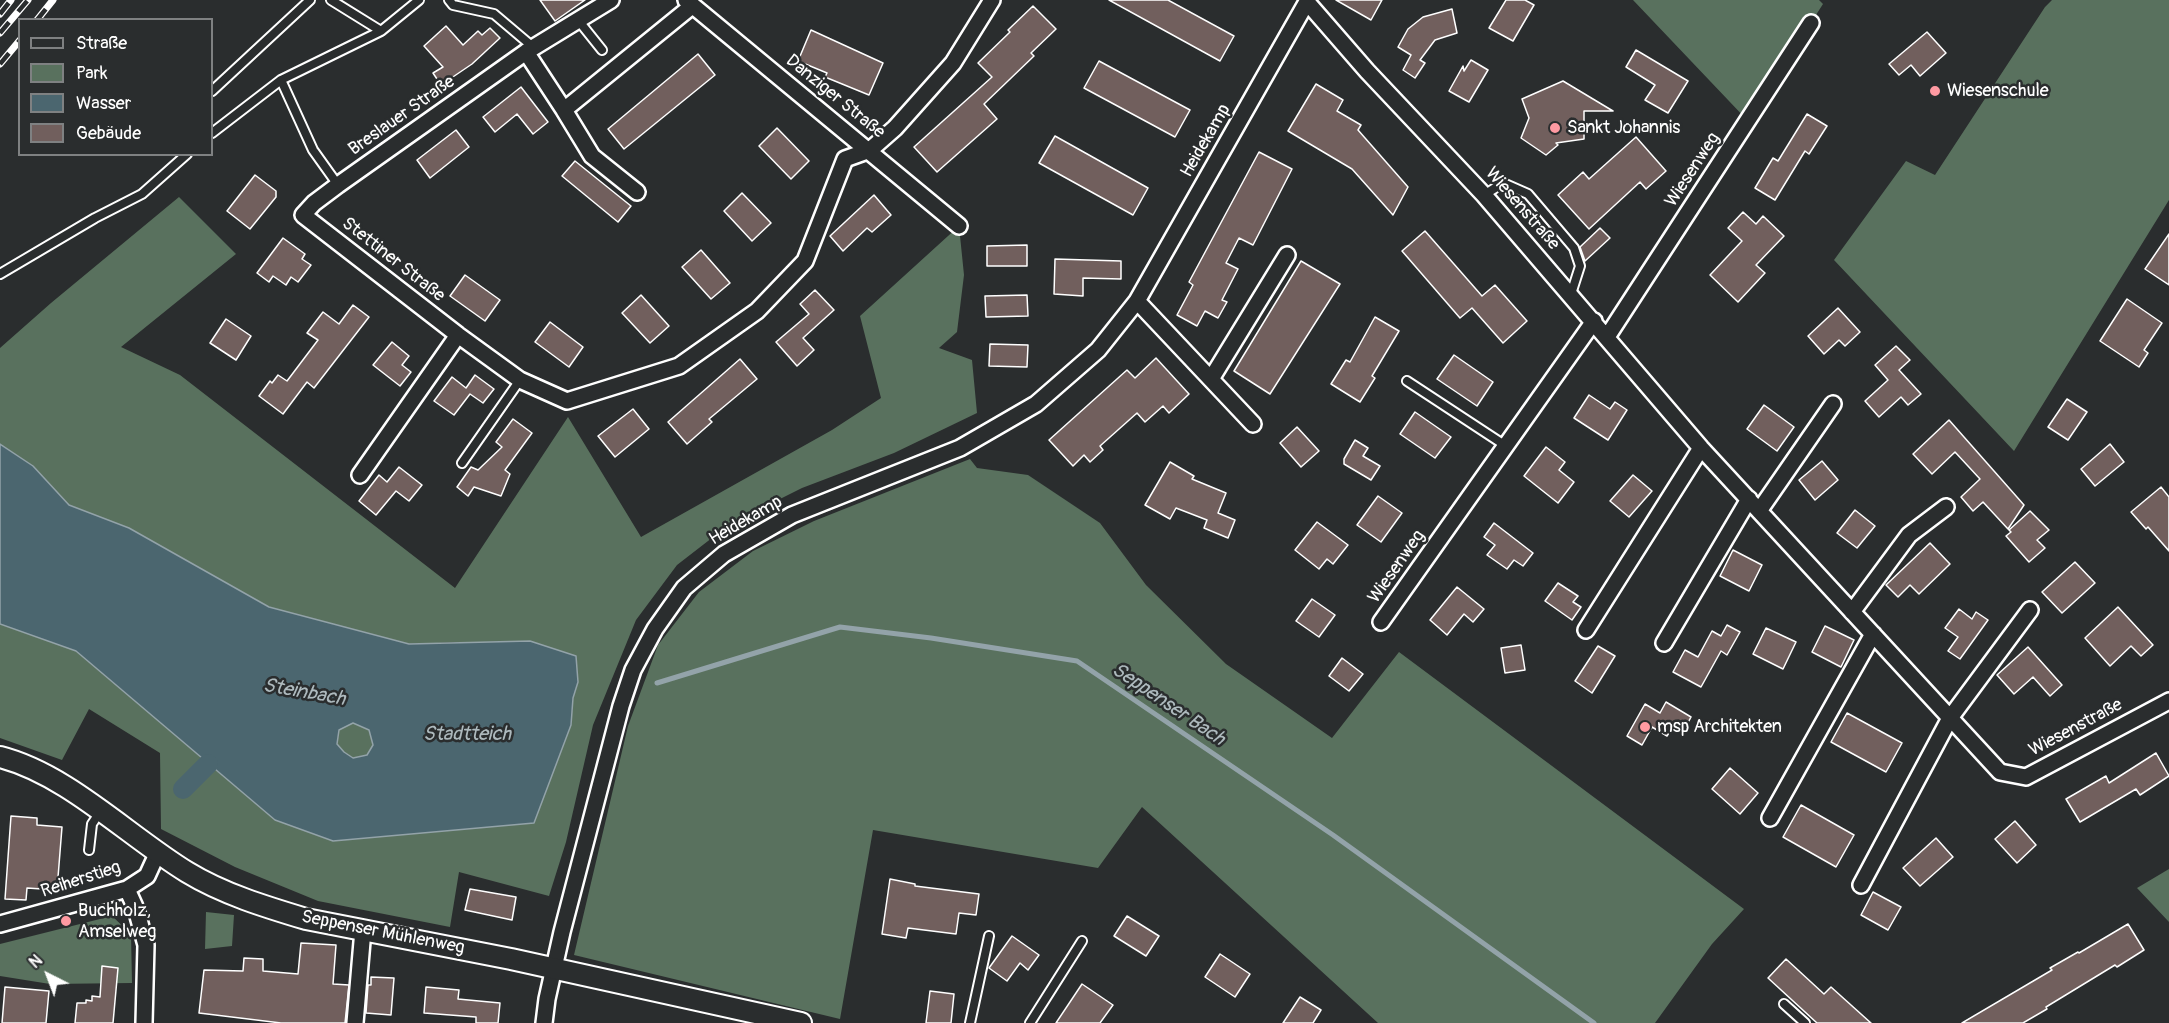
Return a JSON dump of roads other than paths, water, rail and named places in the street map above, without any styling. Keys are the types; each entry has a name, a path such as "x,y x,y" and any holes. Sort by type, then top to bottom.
{"street":[{"name":"Breslauer Straße","path":"303,215 314,203 338,185 530,50 578,20 587,5 610,0"},
{"path":"870,150 896,128 953,63 992,0"},
{"name":"Wiesenstraße","path":"1307,1 1367,71 1484,195 1701,448 2000,772 2026,777 2169,701"},
{"name":"Heidekamp","path":"544,1023 554,968 621,706 633,670 655,629 684,588 724,554 792,515 960,448 1036,404 1098,350 1137,301 1307,1"},
{"path":"564,110 689,3"},
{"name":"Danziger Straße","path":"689,3 870,150 958,226"},
{"name":"Wiesenweg","path":"1607,337 1810,23"},
{"path":"530,50 592,156 637,192"},
{"name":"Stettiner Straße","path":"303,215 520,380 567,401 678,366 757,311 806,261 844,159 870,150"},
{"path":"1211,380 1287,255"},
{"path":"1137,301 1253,424"},
{"name":"Wiesenweg","path":"1381,622 1594,321"},
{"path":"360,476 458,335"},
{"path":"1664,643 1754,505 1833,404"},
{"path":"1586,630 1701,448"},
{"path":"1852,612 1909,535 1947,507"},
{"path":"1861,885 1950,718 2030,610"},
{"path":"1770,818 1873,634"},
{"name":"Seppenser Mühlenweg","path":"0,757 20,762 101,810 188,873 222,890 306,919 554,968 779,1021 801,1023"},
{"name":"Reiherstieg","path":"0,924 127,889 147,876 158,852"},
{"path":"127,889 136,909 146,945 144,1023"},
{"path":"355,1023 363,930"}],"lane":[{"path":"213,90 310,0"},
{"path":"331,0 381,31"},
{"path":"213,133 281,80 381,31 419,0"},
{"path":"449,0 453,5 494,14 530,50"},
{"path":"578,20 602,50"},
{"path":"281,80 313,150 338,185"},
{"path":"0,274 95,218 142,194 185,156"},
{"path":"1484,195 1503,183 1528,194 1574,248 1580,266 1571,294"},
{"path":"462,463 520,380"},
{"path":"1407,381 1506,446"},
{"path":"89,850 92,825 101,810"},
{"path":"970,1023 989,936"},
{"path":"1030,1023 1082,941"},
{"path":"1784,1004 1805,1023"}],"water":[{"name":"Stadtteich","path":"0,444 33,466 69,505 129,528 269,607 409,644 530,641 576,656 578,682 573,698 571,725 534,823 333,841 275,820 76,651 0,624","holes":["353,723 369,730 373,745 367,755 353,758 337,744 339,730"]}],"waterway":[{"name":"Seppenser Bach","path":"657,683 840,627 931,638 1077,661 1333,835 1594,1023"},
{"path":"183,789 208,764"}],"railway":[{"path":"0,14 11,0"},
{"path":"0,33 28,0"},
{"path":"39,18 53,0"},
{"path":"0,64 18,42"}],"place":[{"name":"Wiesenschule","path":"1935,91"},
{"name":"Sankt Johannis","path":"1555,128"},
{"name":"msp Architekten","path":"1645,727"},
{"name":"Buchholz, Amselweg","path":"66,921"}],"water label":[{"name":"Steinbach","path":"304,693"}]}
